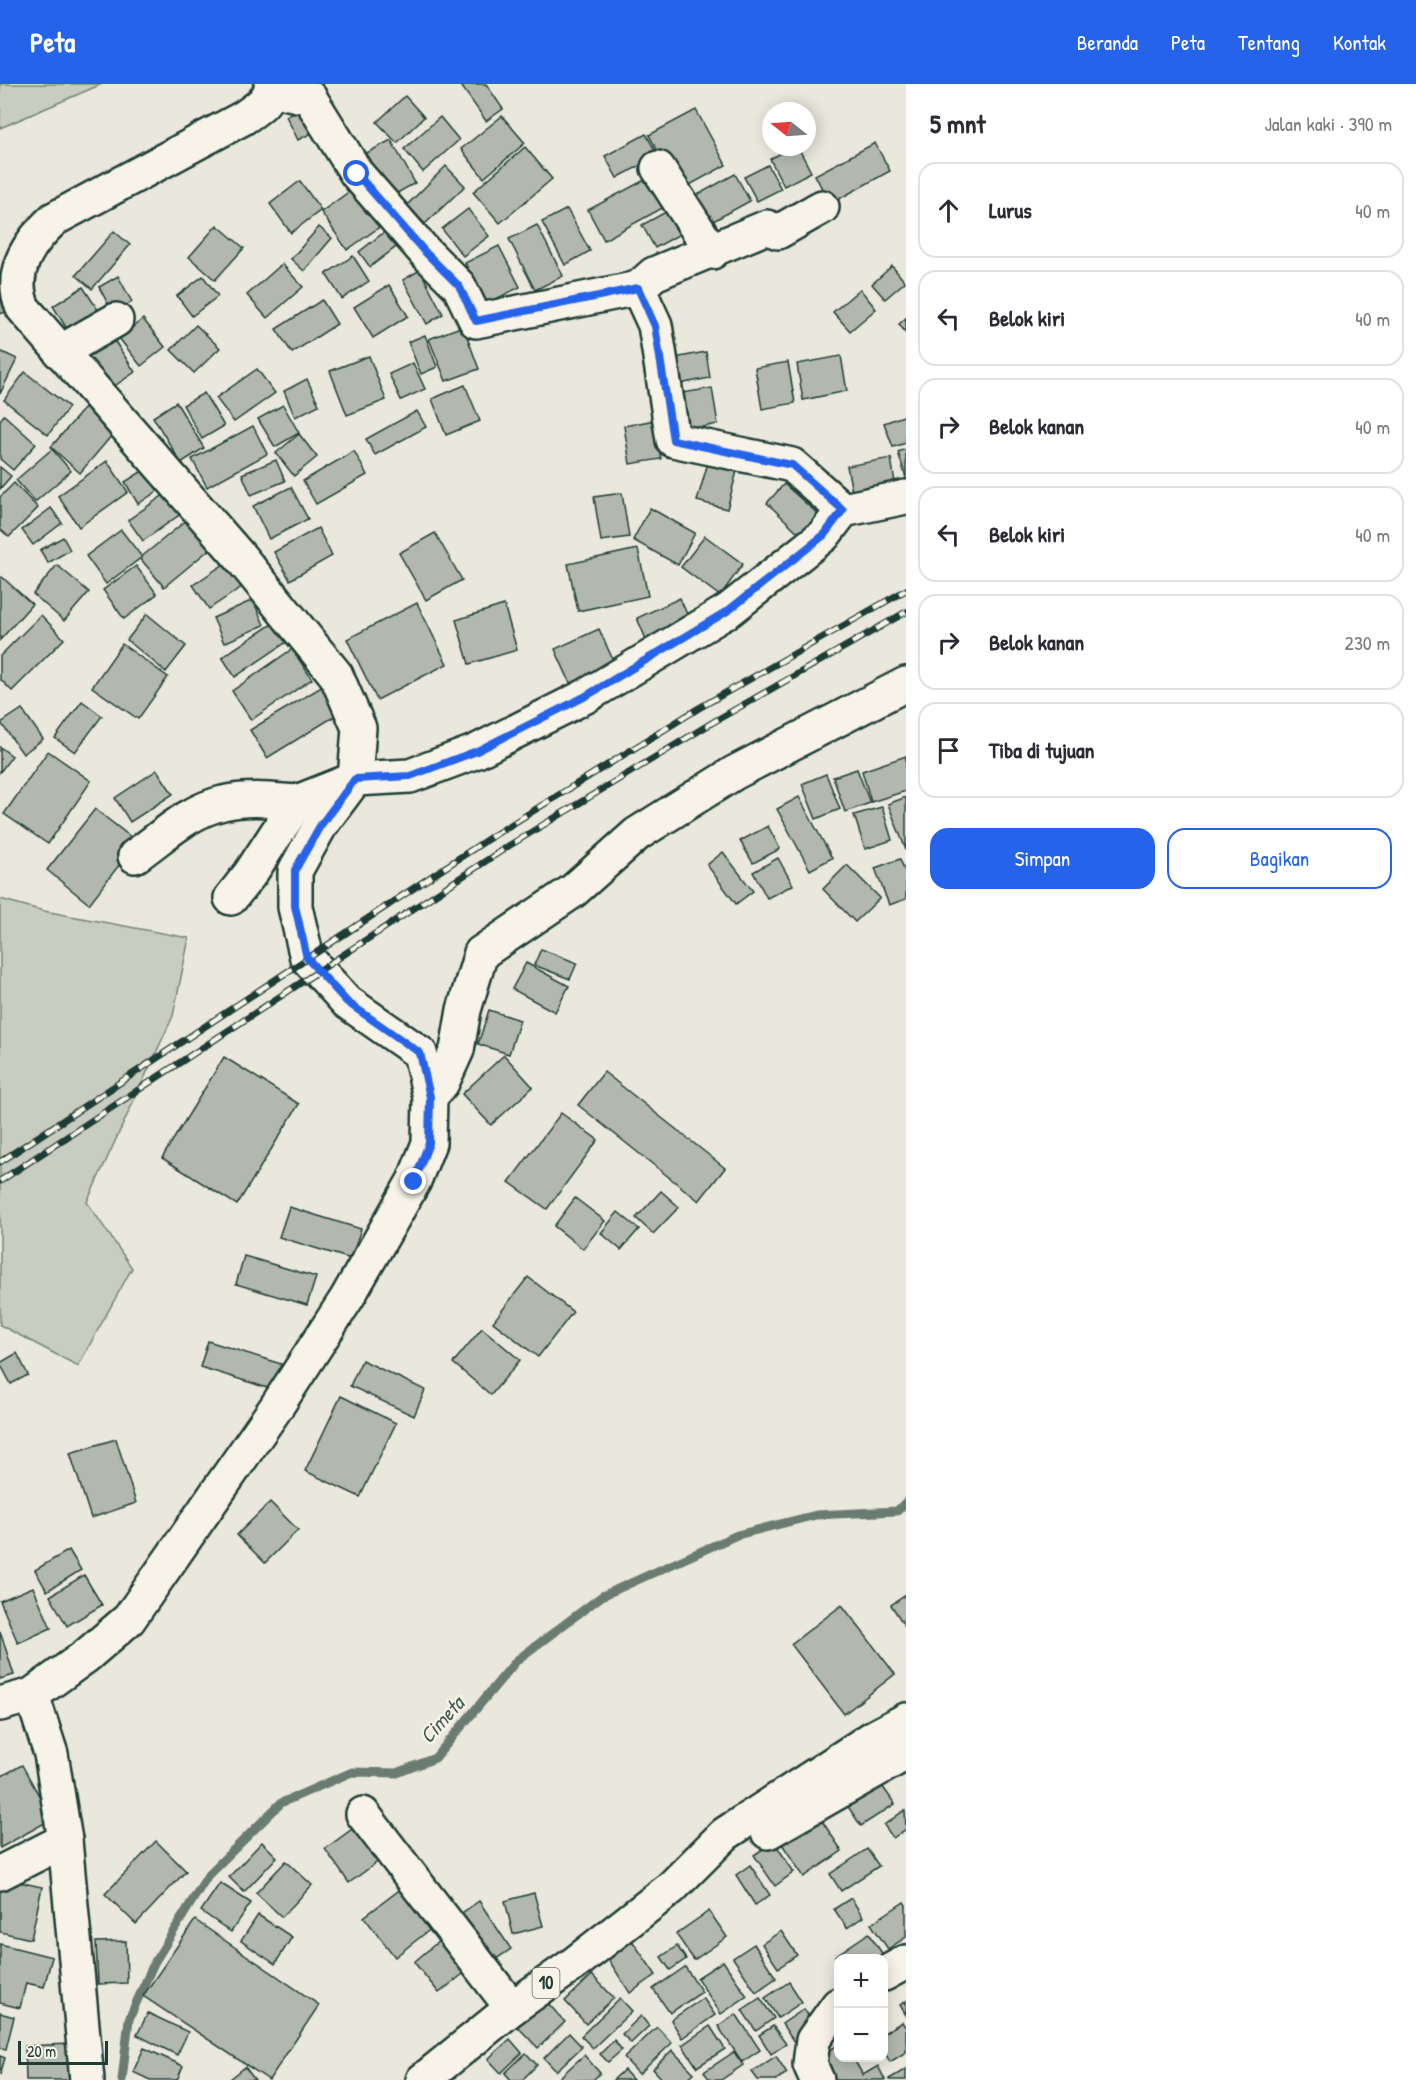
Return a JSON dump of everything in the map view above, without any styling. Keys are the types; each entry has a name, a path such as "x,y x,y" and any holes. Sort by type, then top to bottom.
{"main road":[{"path":"0,1704 32,1695 86,1656 129,1619 275,1409 347,1298 414,1182 429,1143 430,1097 420,1053 347,1002 307,958 295,906 295,870 320,826 355,779 358,728 336,675 240,557 23,308 18,298 19,270 36,235 54,219 77,205 243,118 265,101 272,87 309,98 357,174 424,251 459,286 476,321 638,288 654,274 767,227 778,232 822,207"},
{"path":"658,168 711,252"},
{"path":"638,288 655,326 673,440 792,465 843,510"},
{"path":"60,352 116,320"},
{"path":"135,856 195,814 221,803 253,799 297,802 355,779 410,776 477,751 586,696 729,610 824,535 843,510 906,497"},
{"path":"430,1097 442,1083 457,1050 464,1010 482,953 573,891 637,834 734,773 906,684"},
{"path":"231,898 250,874 297,802"},
{"path":"32,1695 51,1754 65,1839 87,2080"},
{"name":"10","path":"423,2080 512,2008 574,1964 671,1888 725,1834 874,1737 906,1720"},
{"name":"10","path":"671,1888 706,1874 784,1821 906,1753"},
{"path":"363,1814 512,2008"},
{"path":"0,1873 65,1839"},
{"path":"888,1972 906,1962"},
{"path":"805,2075 813,2040 837,2008"}],"shaded area":[{"path":"0,84 102,84 0,128"},
{"path":"0,899 44,911 189,938 173,1016 87,1202 132,1268 78,1366 0,1325"}],"building":[{"path":"466,84 486,84 503,109 486,121 462,87"},
{"path":"405,96 424,117 397,143 377,122"},
{"path":"303,106 316,131 298,140 286,116"},
{"path":"696,110 726,165 679,191 649,135"},
{"path":"502,116 525,143 484,178 461,149"},
{"path":"440,117 459,140 423,172 404,149"},
{"path":"646,134 658,156 617,178 605,156"},
{"path":"391,140 415,183 385,200 361,156"},
{"path":"875,143 890,171 830,204 815,175"},
{"path":"525,147 552,179 500,223 473,192"},
{"path":"776,156 803,156 811,172 784,186 770,159"},
{"path":"768,165 781,189 757,201 744,177"},
{"path":"446,166 465,186 425,224 407,205"},
{"path":"735,174 750,201 704,226 690,199"},
{"path":"652,176 668,205 604,240 588,210"},
{"path":"300,181 321,210 291,233 270,204"},
{"path":"361,183 388,221 347,250 321,212"},
{"path":"675,207 687,230 655,248 642,225"},
{"path":"468,209 489,236 463,256 442,229"},
{"path":"567,209 590,251 565,265 542,222"},
{"path":"217,225 244,248 215,280 189,257"},
{"path":"537,225 563,276 535,290 509,239"},
{"path":"319,227 332,238 304,271 291,259"},
{"path":"388,229 400,244 370,267 359,252"},
{"path":"114,231 130,245 92,289 76,275"},
{"path":"499,246 520,287 486,304 465,263"},
{"path":"353,256 369,281 342,299 326,274"},
{"path":"282,264 303,287 267,318 247,295"},
{"path":"892,266 905,282 885,299 872,284"},
{"path":"420,270 443,314 427,324 403,280"},
{"path":"3,271 17,308 0,314 0,273"},
{"path":"118,276 132,302 113,313 99,287"},
{"path":"203,276 218,296 192,316 177,296"},
{"path":"389,285 408,316 373,338 354,307"},
{"path":"83,287 104,319 73,339 53,306"},
{"path":"860,289 876,309 850,331 833,312"},
{"path":"322,300 337,324 292,353 276,329"},
{"path":"906,318 906,333 899,324"},
{"path":"143,319 165,347 141,366 119,338"},
{"path":"196,325 220,348 194,373 171,350"},
{"path":"463,326 479,369 446,381 429,339"},
{"path":"110,334 135,372 107,391 82,352"},
{"path":"425,335 437,367 421,374 408,342"},
{"path":"0,351 17,359 0,394"},
{"path":"706,352 710,378 674,385 669,359"},
{"path":"369,356 386,400 347,415 330,371"},
{"path":"841,356 847,391 803,400 797,364"},
{"path":"788,362 795,403 762,409 755,368"},
{"path":"413,363 425,389 401,400 389,374"},
{"path":"257,369 275,393 234,422 216,398"},
{"path":"25,372 69,407 48,435 4,400"},
{"path":"307,379 319,405 295,417 284,391"},
{"path":"465,385 480,421 446,435 432,399"},
{"path":"712,388 718,424 678,432 671,395"},
{"path":"204,393 224,426 202,439 183,405"},
{"path":"176,402 204,448 181,463 153,417"},
{"path":"89,403 118,428 80,473 51,447"},
{"path":"283,405 299,433 275,447 258,419"},
{"path":"417,411 426,427 375,455 366,439"},
{"path":"4,415 36,444 13,470 0,459 0,420"},
{"path":"906,415 906,443 893,447 884,423"},
{"path":"655,420 661,459 630,464 624,426"},
{"path":"253,426 267,454 207,487 192,459"},
{"path":"299,434 317,457 294,476 276,453"},
{"path":"52,449 71,471 35,502 16,480"},
{"path":"906,449 906,478 898,452"},
{"path":"354,451 367,475 316,504 303,481"},
{"path":"891,458 896,489 853,497 847,466"},
{"path":"709,459 738,467 727,509 697,501"},
{"path":"276,460 285,481 251,495 242,474"},
{"path":"107,461 128,492 79,527 58,496"},
{"path":"152,465 165,486 138,504 125,482"},
{"path":"0,467 11,476 0,489"},
{"path":"14,483 38,508 9,537 0,529 0,497"},
{"path":"784,484 819,515 801,535 767,503"},
{"path":"291,487 308,519 269,539 253,506"},
{"path":"168,492 182,513 143,541 128,520"},
{"path":"622,493 629,537 601,541 594,497"},
{"path":"51,508 62,523 33,545 22,530"},
{"path":"650,508 695,533 678,565 633,540"},
{"path":"193,515 216,544 164,587 140,558"},
{"path":"318,528 332,556 290,580 274,552"},
{"path":"121,530 142,557 106,584 86,556"},
{"path":"435,533 462,580 426,600 399,553"},
{"path":"705,536 743,564 720,596 681,567"},
{"path":"63,537 70,550 48,563 40,550"},
{"path":"638,549 648,596 578,611 568,564"},
{"path":"227,562 243,586 209,609 193,585"},
{"path":"57,565 89,592 64,621 33,594"},
{"path":"136,566 157,594 124,619 103,590"},
{"path":"2,577 32,604 0,640 0,579"},
{"path":"680,598 692,626 649,646 637,618"},
{"path":"253,600 264,625 224,643 213,618"},
{"path":"417,603 447,664 377,700 347,639"},
{"path":"504,605 517,650 469,664 456,620"},
{"path":"147,614 186,646 166,672 127,640"},
{"path":"41,615 64,639 12,691 0,679 0,656"},
{"path":"275,622 288,641 235,677 222,657"},
{"path":"599,629 617,669 573,689 555,649"},
{"path":"122,644 168,677 138,719 92,687"},
{"path":"292,649 312,679 251,720 232,691"},
{"path":"323,686 340,713 267,758 250,730"},
{"path":"82,701 102,716 75,752 55,738"},
{"path":"22,709 43,739 23,754 1,723"},
{"path":"0,747 12,756 0,772"},
{"path":"48,751 91,781 48,844 4,814"},
{"path":"906,756 906,791 871,802 862,771"},
{"path":"857,769 870,803 845,812 833,777"},
{"path":"157,770 173,794 130,822 115,798"},
{"path":"826,774 840,809 816,819 802,784"},
{"path":"799,797 832,858 810,870 777,809"},
{"path":"906,797 906,850 888,804"},
{"path":"882,807 892,840 865,849 854,815"},
{"path":"95,809 137,842 89,904 47,870"},
{"path":"768,826 780,849 753,863 740,841"},
{"path":"723,852 753,891 736,904 707,865"},
{"path":"778,858 793,885 767,898 753,872"},
{"path":"900,859 906,874 906,899 889,905 875,868"},
{"path":"847,865 880,898 855,922 823,889"},
{"path":"541,949 577,963 570,979 534,965"},
{"path":"526,963 569,986 555,1012 512,989"},
{"path":"489,1010 520,1020 509,1054 478,1044"},
{"path":"504,1055 533,1087 491,1125 462,1094"},
{"path":"224,1057 299,1104 237,1205 162,1158"},
{"path":"604,1072 725,1168 699,1201 578,1105"},
{"path":"561,1113 598,1140 547,1209 509,1182"},
{"path":"661,1191 679,1207 653,1234 636,1218"},
{"path":"575,1198 605,1221 583,1249 554,1226"},
{"path":"289,1207 361,1229 351,1259 279,1237"},
{"path":"618,1212 639,1229 621,1250 601,1233"},
{"path":"244,1256 316,1277 307,1305 236,1284"},
{"path":"528,1277 573,1312 538,1357 493,1322"},
{"path":"482,1328 520,1360 491,1395 453,1363"},
{"path":"208,1341 281,1364 274,1390 200,1367"},
{"path":"17,1353 28,1375 11,1384 0,1363"},
{"path":"362,1360 425,1390 414,1416 350,1386"},
{"path":"341,1396 396,1423 360,1497 305,1471"},
{"path":"116,1439 136,1503 91,1518 70,1453"},
{"path":"270,1502 298,1530 265,1563 237,1535"},
{"path":"69,1550 81,1570 47,1591 35,1570"},
{"path":"84,1575 102,1605 67,1626 50,1596"},
{"path":"33,1587 51,1628 18,1643 0,1601"},
{"path":"906,1595 906,1628 891,1605"},
{"path":"842,1605 895,1674 844,1714 791,1644"},
{"path":"0,1631 14,1675 0,1679"},
{"path":"22,1765 52,1819 0,1848 0,1777"},
{"path":"880,1783 895,1804 861,1826 847,1805"},
{"path":"905,1810 906,1829 893,1838 884,1825"},
{"path":"820,1818 842,1851 804,1877 782,1844"},
{"path":"363,1821 388,1854 349,1883 325,1849"},
{"path":"156,1841 186,1871 136,1924 105,1894"},
{"path":"262,1842 277,1857 244,1892 229,1877"},
{"path":"774,1842 794,1872 775,1886 754,1855"},
{"path":"867,1849 879,1866 841,1891 830,1874"},
{"path":"286,1861 312,1885 282,1917 256,1893"},
{"path":"750,1865 770,1895 755,1905 736,1875"},
{"path":"0,1878 42,1887 31,1939 0,1932"},
{"path":"220,1883 251,1903 231,1932 201,1911"},
{"path":"406,1885 437,1924 395,1957 364,1917"},
{"path":"534,1893 543,1926 513,1934 505,1901"},
{"path":"851,1898 863,1917 847,1928 834,1909"},
{"path":"479,1901 511,1949 484,1967 453,1919"},
{"path":"904,1902 906,1905 906,1937 888,1949 871,1924"},
{"path":"709,1911 727,1937 694,1960 676,1934"},
{"path":"258,1915 292,1937 275,1964 241,1941"},
{"path":"195,1920 319,2005 269,2080 143,1996"},
{"path":"781,1931 797,1955 778,1968 762,1944"},
{"path":"869,1933 882,1954 838,1954"},
{"path":"447,1934 473,1966 439,1993 414,1962"},
{"path":"631,1939 656,1975 630,1993 606,1956"},
{"path":"126,1941 127,1983 98,1984 96,1942"},
{"path":"0,1944 52,1957 44,1987 26,1983 20,2008 0,2003"},
{"path":"754,1944 776,1978 756,1992 733,1958"},
{"path":"677,1946 686,1959 670,1970 661,1957"},
{"path":"723,1961 747,1996 721,2014 697,1978"},
{"path":"685,1967 702,1992 670,2013 653,1989"},
{"path":"592,1975 614,1998 586,2024 565,2001"},
{"path":"789,1982 802,2002 778,2018 765,1998"},
{"path":"620,1998 632,2011 593,2048 581,2036"},
{"path":"703,1998 715,2015 682,2038 671,2020"},
{"path":"760,1998 774,2018 756,2031 742,2010"},
{"path":"544,1999 565,2022 538,2048 516,2025"},
{"path":"906,2001 906,2015 900,2005"},
{"path":"804,2009 816,2027 794,2042 782,2024"},
{"path":"0,2013 14,2017 6,2049 0,2048"},
{"path":"148,2013 188,2032 177,2055 137,2035"},
{"path":"736,2014 760,2050 742,2062 718,2026"},
{"path":"641,2016 649,2026 631,2043 622,2034"},
{"path":"902,2022 906,2028 906,2052 890,2062 888,2058 888,2031"},
{"path":"710,2026 725,2049 697,2067 682,2045"},
{"path":"773,2026 786,2044 771,2054 759,2035"},
{"path":"657,2027 672,2043 639,2074 624,2058"},
{"path":"569,2033 582,2047 556,2071 544,2058"},
{"path":"510,2039 522,2053 501,2073 488,2059"},
{"path":"614,2040 622,2050 608,2062 600,2054"},
{"path":"69,2044 70,2080 26,2080 25,2046"},
{"path":"834,2047 834,2062 855,2062 863,2075 878,2066 885,2080 835,2080 821,2055"},
{"path":"144,2048 183,2066 177,2080 150,2080 133,2072"},
{"path":"672,2050 694,2073 686,2080 663,2080 653,2069"},
{"path":"734,2052 743,2065 721,2080 710,2080 704,2072"},
{"path":"526,2053 537,2065 522,2080 511,2080 505,2073"},
{"path":"584,2055 600,2073 593,2080 563,2080 560,2077"},
{"path":"0,2056 5,2058 0,2075"},
{"path":"776,2056 787,2073 776,2080 758,2080 752,2072"},
{"path":"245,2067 255,2080 229,2080"},
{"path":"906,2069 906,2080 889,2080 889,2079"},
{"path":"624,2070 633,2080 613,2080"}],"waterway":[{"name":"Cimeta","path":"122,2080 129,2019 154,1963 208,1875 281,1803 352,1772 397,1773 435,1758 517,1660 602,1596 737,1535 816,1515 897,1511 906,1502"}],"railway":[{"path":"0,1162 491,837 699,708 906,590"},
{"path":"0,1181 510,845 715,721 906,612"}],"route":[{"path":"357,174 424,251 459,286 476,321 638,288 655,326 673,440 792,465 843,510 824,535 729,610 586,696 477,751 410,776 355,779 320,826 295,870 295,906 307,958 347,1002 420,1053 430,1097 429,1143 414,1182"}]}
